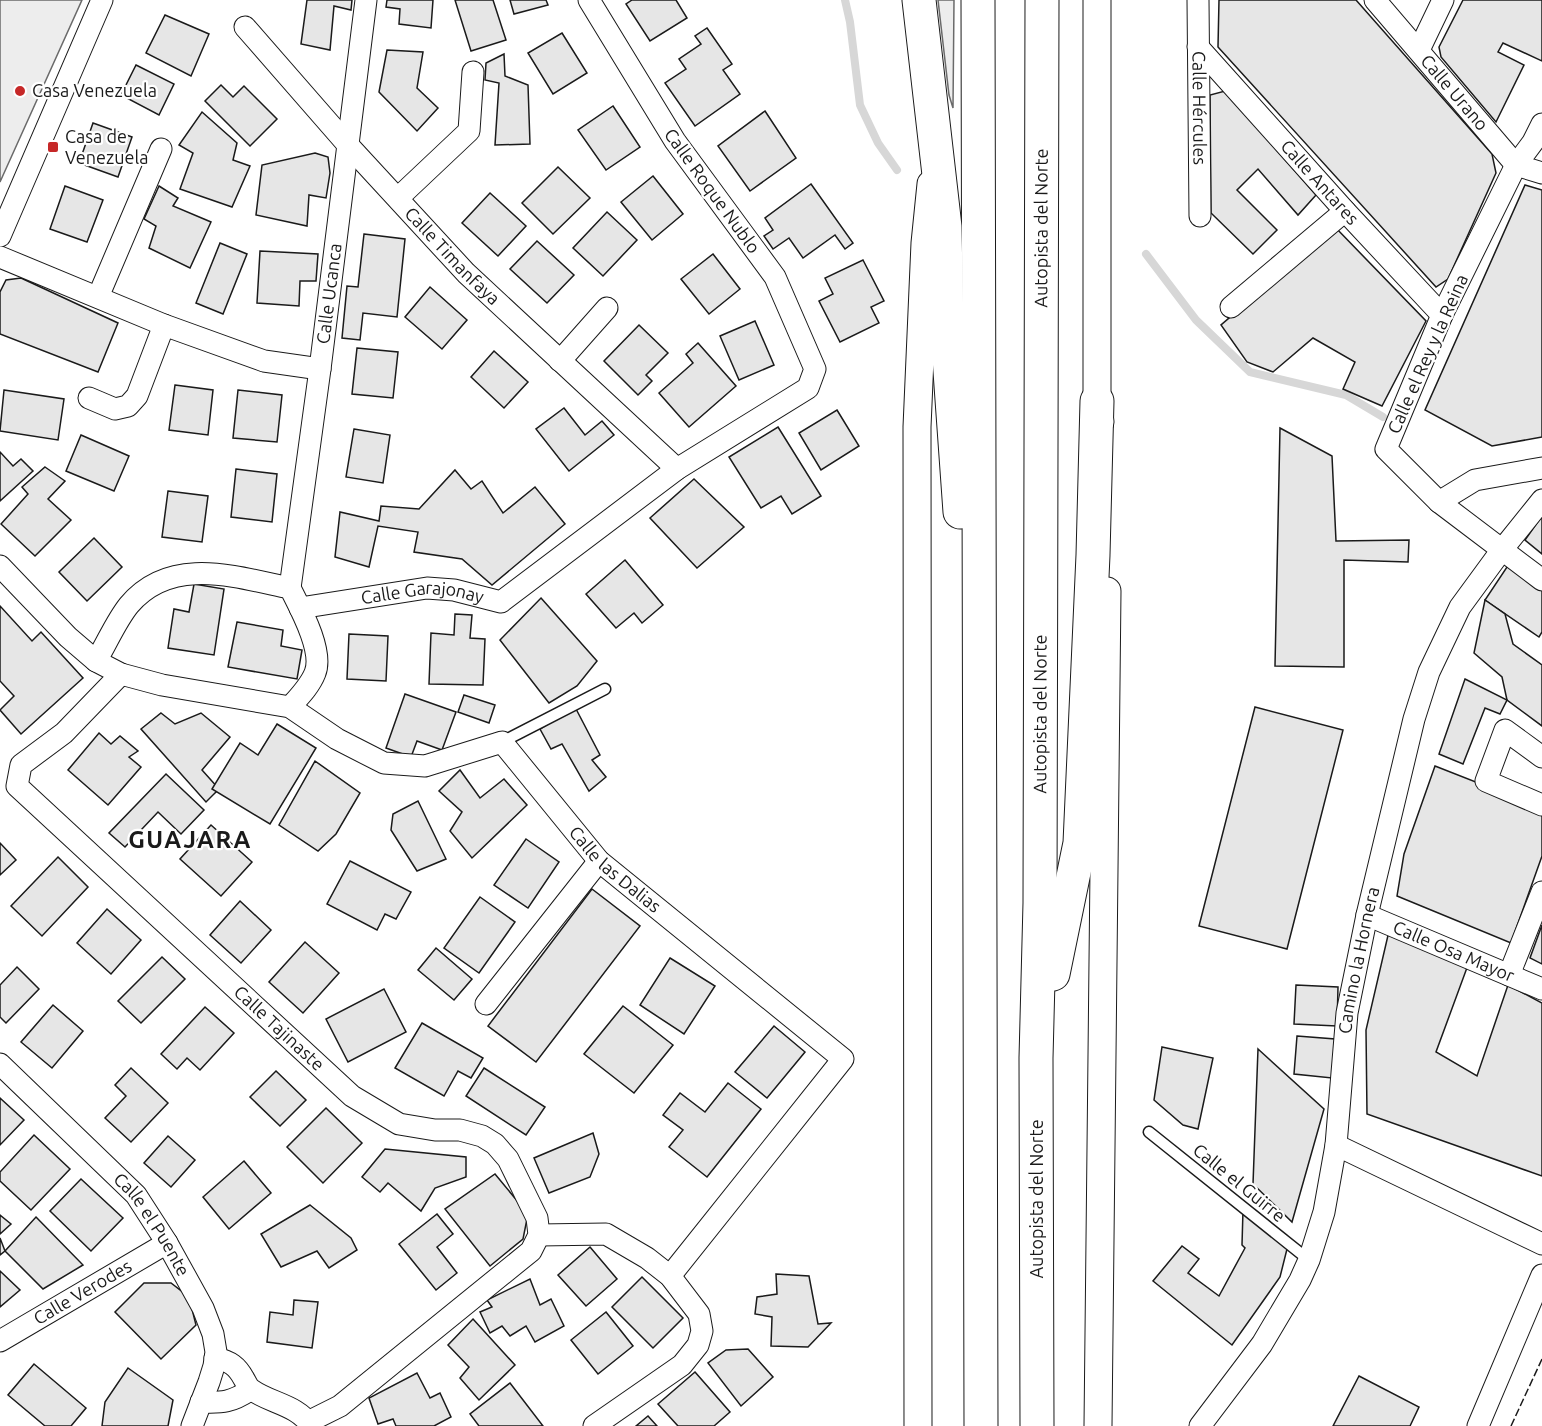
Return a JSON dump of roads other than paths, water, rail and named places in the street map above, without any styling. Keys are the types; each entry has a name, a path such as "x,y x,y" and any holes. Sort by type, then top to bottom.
{"highway":[{"path":"919,0 945,227 947,329 981,795"},
{"path":"978,0 981,1426"},
{"name":"Autopista del Norte","path":"1037,1426 1036,1058 1040,903 1042,0"},
{"path":"1036,1058 1080,843 1097,401"}],"street":[{"path":"0,236 102,0"},
{"name":"Calle Ucanca","path":"290,588 366,0"},
{"name":"Calle Roque Nublo","path":"589,0 675,141 775,278 815,369 808,388"},
{"path":"1097,0 1097,401 1108,470 1098,1426"},
{"name":"Calle Hércules","path":"1198,0 1200,216"},
{"name":"Calle Urano","path":"1375,0 1516,165"},
{"path":"1419,50 1443,0"},
{"name":"Calle Timanfaya","path":"245,27 348,145 466,273 677,469"},
{"name":"Calle Antares","path":"1198,47 1442,315"},
{"path":"398,198 469,131 473,72"},
{"name":"Calle el Rey y la Reina","path":"1542,124 1533,142 1516,165 1442,315 1386,448 1439,502 1542,580"},
{"path":"98,297 161,148"},
{"path":"918,1426 917,428 925,243 935,150"},
{"path":"1516,165 1542,173"},
{"path":"1231,307 1345,211"},
{"path":"0,257 164,325 264,361 320,369"},
{"path":"560,361 608,308"},
{"path":"89,398 115,409 128,406 137,396 164,325"},
{"name":"Calle Garajonay","path":"300,608 427,588 454,590 501,602 677,469 808,388"},
{"path":"1439,502 1475,480 1542,468"},
{"name":"Camino la Hornera","path":"1200,1426 1262,1344 1300,1280 1309,1260 1323,1212 1336,1145 1347,1013 1367,915 1414,719 1429,672 1460,607 1501,550 1542,500"},
{"path":"0,566 68,637 96,661 121,674 162,686 290,708 337,740 384,763 425,766 502,742"},
{"path":"96,661 128,607 145,589 182,574 217,573 290,588 316,650 316,670 309,684 290,708"},
{"name":"Calle Tajinaste","path":"121,674 64,733 21,765 17,786 352,1096 399,1124 435,1131 460,1130 482,1136 495,1144 508,1159 537,1218 539,1235"},
{"path":"1542,757 1505,730 1486,781 1542,805"},
{"name":"Calle las Dalias","path":"502,742 599,861 843,1059 670,1276"},
{"path":"486,1004 599,861"},
{"path":"1509,975 1542,892"},
{"name":"Calle Osa Mayor","path":"1367,915 1542,989"},
{"name":"Calle el Puente","path":"0,1064 136,1195 167,1243 203,1308 213,1334 215,1358 212,1374 192,1426"},
{"path":"1336,1145 1542,1244"},
{"path":"215,1358 227,1360 238,1369 250,1389 285,1405 310,1424 340,1406 531,1251 539,1235 606,1234 647,1258 670,1276 699,1314 702,1331 698,1345 682,1365 594,1426"},
{"name":"Calle Verodes","path":"0,1341 167,1243"},
{"path":"1478,1426 1542,1275"},
{"path":"201,1402 234,1401 250,1389"}],"lane":[{"path":"502,742 606,689"},
{"name":"Calle el Guirre","path":"1149,1132 1309,1260"}],"waterway":[{"path":"845,0 850,22 860,105 878,143 897,170"},
{"path":"1146,254 1196,320 1250,372 1346,395 1383,417"}],"place":[{"name":"Casa Venezuela","path":"20,91"},
{"name":"Casa de Venezuela","path":"53,147"}],"district":[{"name":"GUAJARA","path":"190,840"}]}
